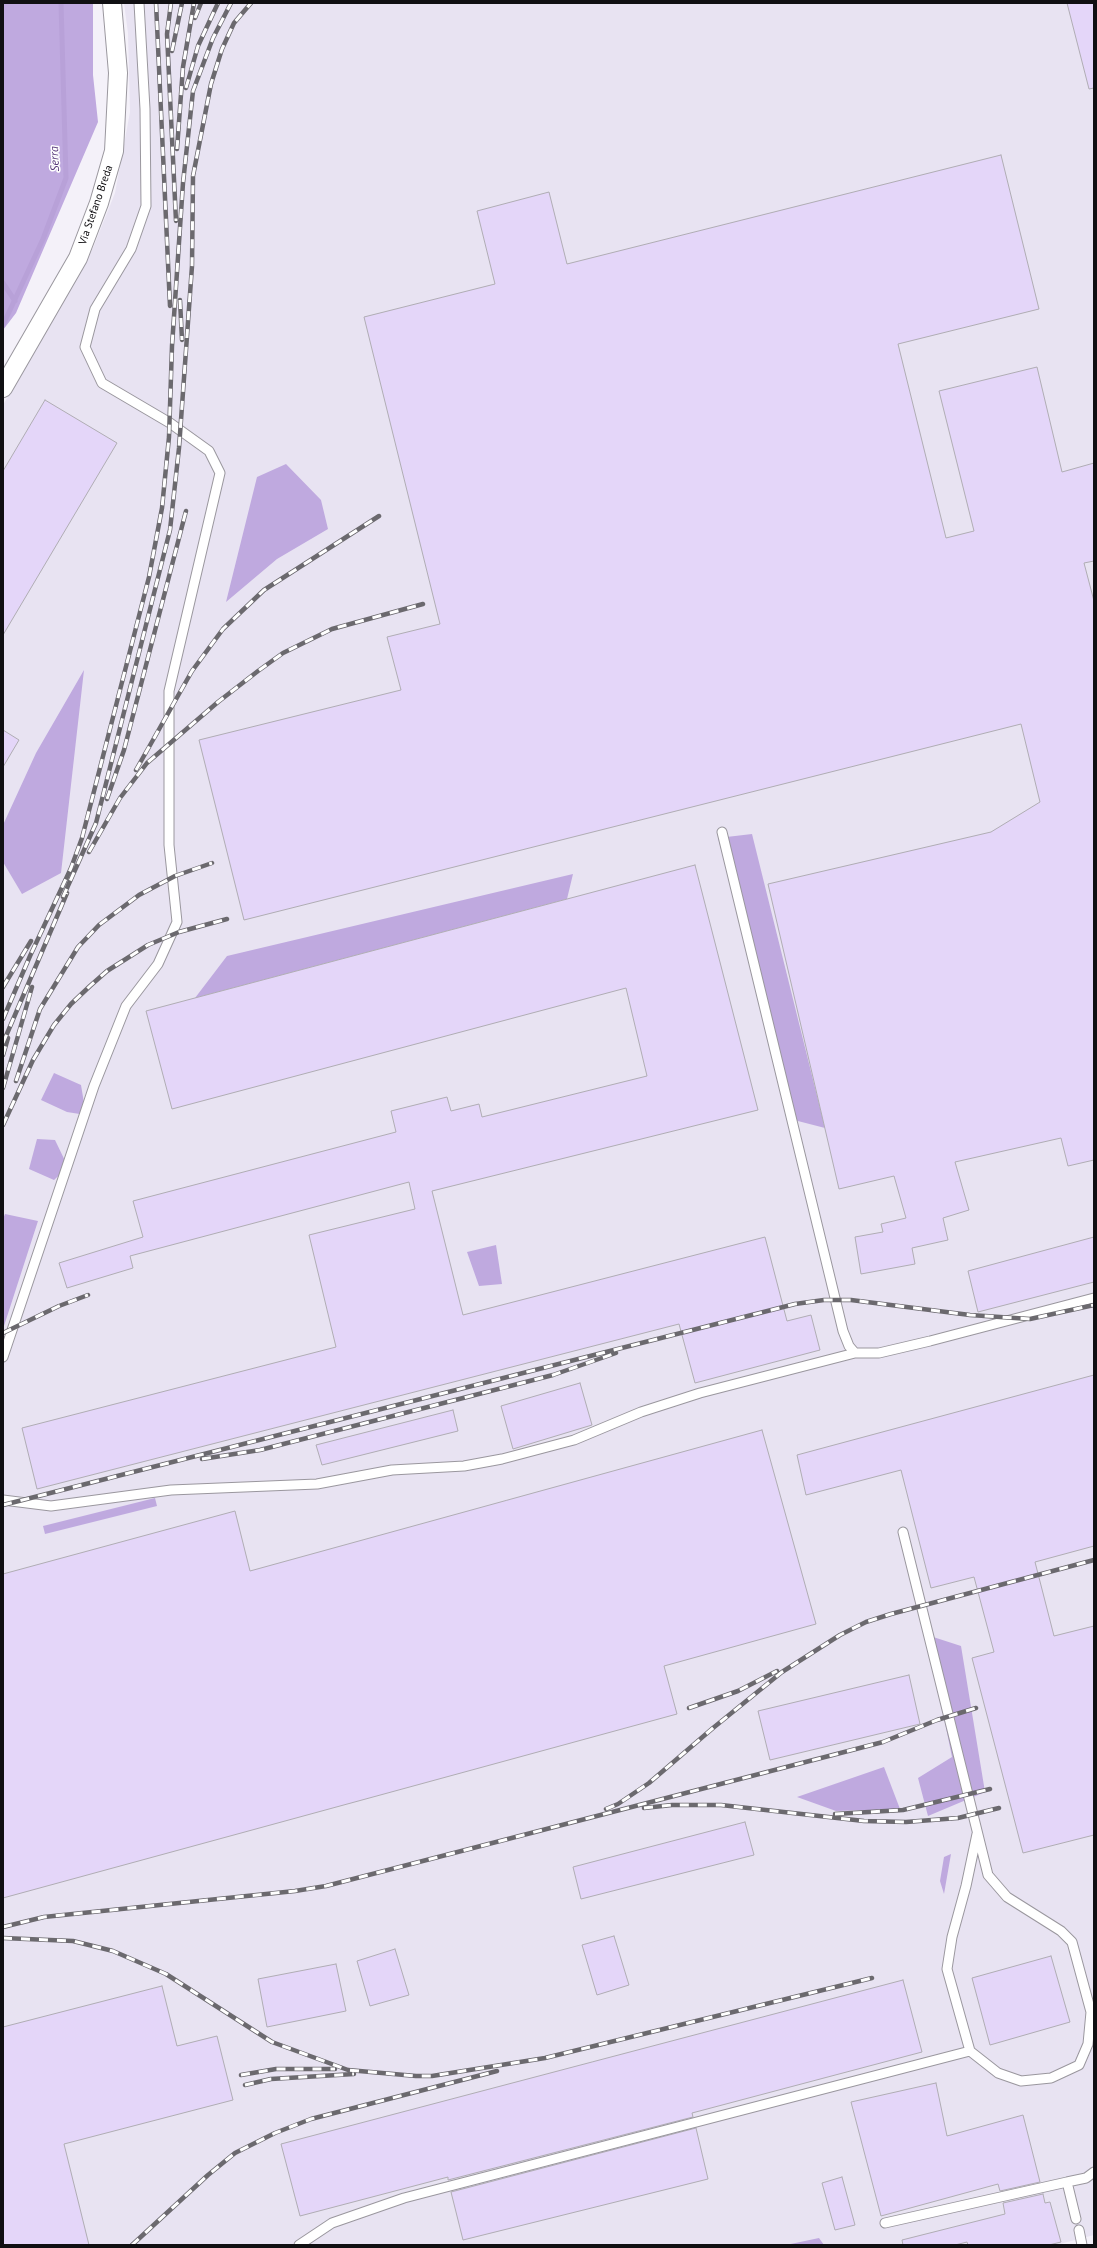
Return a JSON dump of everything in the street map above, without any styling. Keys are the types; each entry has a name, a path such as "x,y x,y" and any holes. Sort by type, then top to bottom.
{"street":[{"name":"Via Stefano Breda","path":"3,388 78,258 99,203 114,151 118,73 112,3"}],"lane":[{"path":"3,1357 94,1086 126,1006 158,964 177,922 169,845 169,691 220,473 209,451 170,423 102,382 85,347 95,308 131,249 146,206 145,109 139,3"},
{"path":"722,832 844,1332 849,1346 855,1353"},
{"path":"3,1500 51,1506 171,1490 317,1484 392,1470 464,1466 502,1459 574,1440 641,1412 700,1393 855,1353 879,1353 930,1341 1094,1298"},
{"path":"903,1532 978,1834 988,1875 1007,1897 1061,1931 1072,1942 1091,2012 1088,2044 1079,2065 1051,2078 1020,2081 998,2073 970,2051 947,1969 952,1937 978,1834"},
{"path":"299,2245 332,2224 404,2198 970,2051"},
{"path":"885,2223 1067,2182 1090,2180 1094,2172"},
{"path":"1067,2182 1076,2219"},
{"path":"1079,2230 1082,2245"}],"shaded area":[{"path":"3,3 93,3 93,75 98,122 16,313 3,330"},
{"path":"124,3 1094,3 1094,2235 1056,2245 3,2245 3,405 93,248 115,193 130,112 128,33"},
{"path":"286,464 321,500 328,529 277,559 226,602 257,477"},
{"path":"84,670 61,873 22,894 3,862 3,825 36,753"},
{"path":"752,834 825,1128 794,1120 718,838"},
{"path":"573,874 567,899 195,998 227,956"},
{"path":"54,1073 81,1085 86,1115 67,1112 41,1100"},
{"path":"37,1139 55,1140 68,1167 54,1180 29,1169"},
{"path":"5,1214 38,1221 3,1329 3,1219"},
{"path":"496,1245 502,1284 479,1286 467,1252"},
{"path":"155,1498 157,1506 45,1534 43,1526"},
{"path":"927,1635 961,1646 985,1792 928,1816 918,1778 952,1757"},
{"path":"884,1767 900,1809 836,1811 797,1797"},
{"path":"951,1854 944,1894 940,1881 944,1857"},
{"path":"819,2238 824,2245 786,2245"}],"building":[{"path":"1067,3 1094,3 1094,88 1089,89"},
{"path":"1001,155 1039,309 898,344 946,538 974,531 939,391 1037,367 1062,472 1094,463 1094,561 1084,563 1094,601 1094,1160 1068,1166 1061,1138 955,1162 969,1210 943,1218 948,1240 912,1248 915,1264 861,1274 855,1237 883,1232 881,1224 906,1218 894,1176 839,1189 768,884 991,832 1040,802 1021,724 244,920 199,740 401,690 387,637 440,624 364,317 495,284 477,211 549,192 567,264"},
{"path":"45,400 117,443 3,635 3,471"},
{"path":"3,730 19,740 3,767"},
{"path":"695,865 758,1110 432,1191 463,1315 765,1237 787,1321 811,1315 820,1350 695,1383 679,1324 37,1489 22,1428 336,1347 309,1235 415,1209 409,1182 130,1256 133,1268 67,1288 59,1263 143,1237 133,1201 396,1132 391,1111 447,1097 451,1111 479,1104 482,1117 647,1076 626,988 172,1109 146,1011"},
{"path":"1094,1237 1094,1282 978,1312 968,1271"},
{"path":"1094,1375 1094,1546 1035,1562 1054,1636 1094,1626 1094,1835 1023,1853 972,1658 994,1652 974,1577 931,1588 901,1470 806,1495 797,1455"},
{"path":"580,1383 592,1425 513,1449 501,1406"},
{"path":"453,1410 458,1431 322,1465 316,1445"},
{"path":"762,1430 816,1624 664,1666 677,1714 3,1898 3,1574 235,1511 250,1571"},
{"path":"909,1675 920,1724 770,1760 758,1711"},
{"path":"745,1822 754,1855 581,1899 573,1867"},
{"path":"614,1936 629,1985 597,1995 582,1945"},
{"path":"395,1949 409,1995 370,2006 357,1961"},
{"path":"1051,1956 1070,2022 990,2045 972,1978"},
{"path":"336,1964 346,2011 267,2027 258,1979"},
{"path":"903,1980 922,2052 692,2113 693,2117 448,2180 448,2177 300,2216 281,2144"},
{"path":"162,1986 177,2046 217,2036 233,2100 64,2144 89,2245 3,2245 3,2027"},
{"path":"936,2083 947,2136 1023,2115 1040,2182 1000,2191 998,2184 881,2216 851,2102"},
{"path":"696,2128 708,2179 463,2240 451,2192"},
{"path":"842,2177 855,2225 835,2230 822,2183"},
{"path":"1043,2194 1045,2203 1050,2202 1061,2242 1049,2245 968,2245 967,2242 955,2245 903,2245 902,2240 1005,2214 1003,2203"}],"waterway":[{"name":"Serra","path":"3,325 43,239 66,178 61,3"},
{"path":"3,283 15,301"}],"railway":[{"path":"156,3 170,306"},
{"path":"171,3 167,34 176,221"},
{"path":"172,51 182,3"},
{"path":"177,149 183,67 194,3"},
{"path":"195,18 201,3"},
{"path":"186,88 198,46 218,3"},
{"path":"3,1019 30,956 71,868 82,838 149,577 162,508 169,437 172,346 183,183 193,91 213,38 231,3"},
{"path":"63,897 96,823 170,530 179,448 192,266 193,176 211,84 222,49 234,23 251,3"},
{"path":"180,300 182,340"},
{"path":"107,799 124,750 186,511"},
{"path":"136,770 192,671 223,629 264,590 379,516"},
{"path":"89,852 120,798 147,763 218,702 258,671 283,653 332,629 423,604"},
{"path":"16,1081 40,1009 78,947 99,925 139,895 175,876 212,863"},
{"path":"3,1043 67,893"},
{"path":"3,1125 33,1060 54,1025 71,1004 90,986 107,971 148,945 179,932 227,919"},
{"path":"3,987 31,941"},
{"path":"3,1088 32,987"},
{"path":"3,1055 8,1038"},
{"path":"3,1333 59,1306 88,1295"},
{"path":"3,1505 795,1304 824,1300 851,1300 970,1315 1030,1319 1094,1305"},
{"path":"202,1459 260,1450 553,1375 616,1353"},
{"path":"606,1809 618,1804 649,1783 713,1728 782,1672 840,1635 866,1622 891,1614 1094,1560"},
{"path":"689,1708 738,1691 777,1671"},
{"path":"3,1927 44,1917 295,1891 326,1886 883,1742 937,1720 976,1708"},
{"path":"835,1814 903,1810 990,1789"},
{"path":"644,1808 672,1805 721,1805 864,1821 906,1822 958,1818 999,1808"},
{"path":"3,1938 73,1941 113,1951 166,1974 272,2042 348,2070 416,2076 432,2076 545,2058 872,1978"},
{"path":"241,2075 276,2069 335,2069"},
{"path":"132,2245 208,2175 235,2153 275,2133 311,2119 497,2071"},
{"path":"245,2085 271,2079 354,2074"}]}
